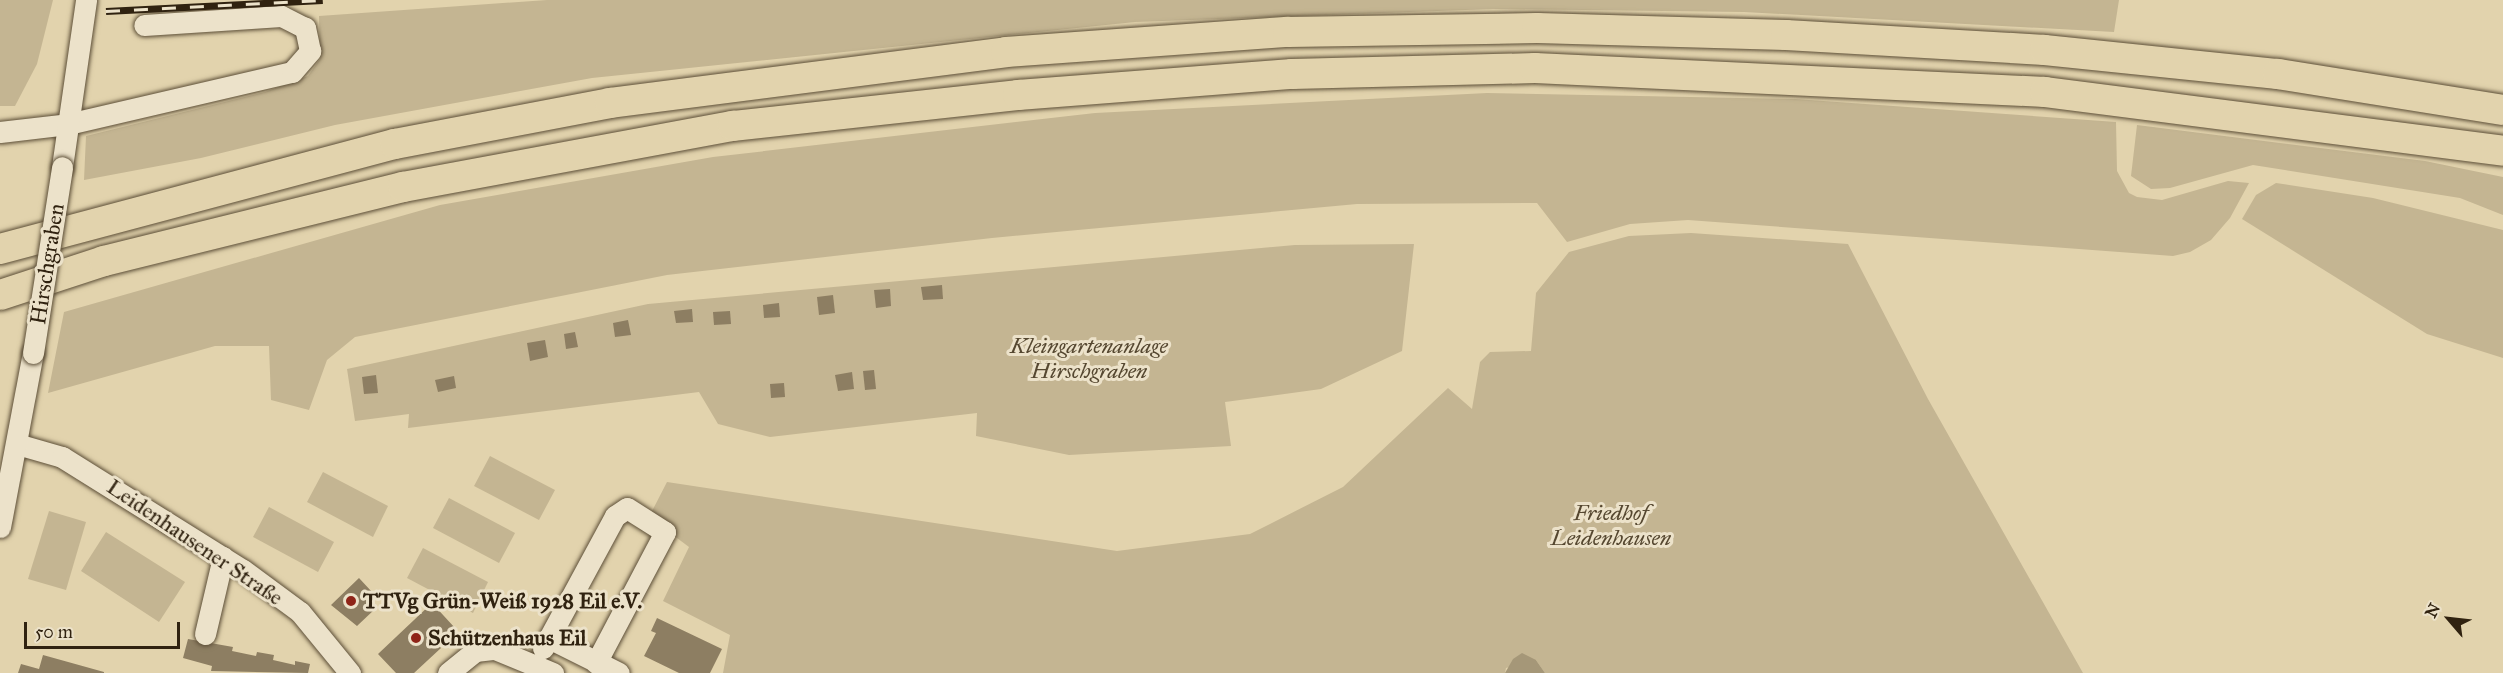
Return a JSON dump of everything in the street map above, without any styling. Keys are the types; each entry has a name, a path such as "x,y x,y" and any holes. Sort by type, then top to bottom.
{"highway":[{"path":"0,249 150,207 395,144 610,103 1006,52 1288,32 1537,27 1786,35 2045,50 2278,74 2503,110"},
{"path":"0,295 104,261 403,187 733,126 1018,94 1292,74 1535,68 2033,92 2503,152"},
{"path":"0,226 150,207"}],"street":[{"name":"Hirschgraben","path":"0,527 33,353 86,0"},
{"path":"0,132 68,124 292,72 310,51 305,28 281,16 144,25"},
{"name":"Leidenhausener Straße","path":"17,444 62,457 223,557 300,612 350,673"},
{"path":"535,662 615,516 627,508 665,532 596,663"},
{"path":"205,634 223,557"},
{"path":"549,638 619,673"},
{"path":"448,673 475,651 495,649 535,662 553,673"}],"green space":[{"path":"0,0 53,0 37,64 15,106 0,106"},
{"path":"547,0 2119,0 2114,32 1744,12 1493,9 1135,22 592,78 335,125 201,158 84,180 86,136 265,92 308,76 320,59 319,16"},
{"path":"1487,93 1795,99 2116,122 2117,171 2129,193 2137,197 2162,200 2228,181 2249,183 2230,218 2211,240 2190,252 2173,256 1688,220 1630,224 1567,242 1537,203 1357,204 992,238 667,275 355,337 327,360 309,410 271,400 269,346 215,346 48,393 64,312 440,205 713,157 1095,113"},
{"path":"2137,125 2425,161 2503,177 2503,215 2460,198 2253,165 2170,188 2151,189 2131,176"},
{"path":"2276,183 2373,198 2503,230 2503,358 2427,334 2242,219 2256,195"},
{"name":"Friedhof Leidenhausen","path":"1691,233 1848,244 1928,399 2083,673 1545,673 1536,660 1506,668 1505,673 723,673 730,635 663,601 689,547 649,517 667,482 1117,551 1250,534 1343,487 1448,388 1472,409 1480,362 1490,352 1531,351 1536,293 1569,252 1629,236"},
{"name":"Kleingartenanlage Hirschgraben","path":"1414,244 1402,351 1321,389 1225,402 1231,446 1069,455 976,436 977,413 770,437 718,424 699,392 408,428 409,414 355,421 347,369 648,304 1295,245"},
{"path":"490,456 555,490 539,520 474,486"},
{"path":"323,472 388,506 373,537 307,502"},
{"path":"449,498 515,533 499,563 433,528"},
{"path":"269,507 334,542 318,572 253,537"},
{"path":"49,511 86,522 66,590 28,579"},
{"path":"106,532 185,582 159,622 81,571"},
{"path":"423,548 488,582 473,613 407,578"}],"shaded area":[{"path":"1522,653 1536,660 1545,673 1505,673 1513,659"}],"building":[{"path":"942,285 943,299 923,300 921,287"},
{"path":"890,289 891,306 876,308 874,290"},
{"path":"833,295 835,313 819,315 817,297"},
{"path":"779,303 780,317 764,318 763,305"},
{"path":"692,309 693,322 676,323 674,311"},
{"path":"730,311 731,324 714,325 713,312"},
{"path":"628,320 631,335 615,337 613,323"},
{"path":"575,332 578,347 566,349 564,334"},
{"path":"545,340 548,357 530,361 527,343"},
{"path":"874,370 876,389 865,390 863,371"},
{"path":"852,372 854,389 838,391 835,375"},
{"path":"376,375 378,393 364,394 362,377"},
{"path":"454,376 456,388 438,392 435,380"},
{"path":"784,383 785,397 771,398 770,384"},
{"name":"TTVg Grün-Weiß 1928 Eil e.V.","path":"359,578 372,592 365,598 375,609 357,626 331,605"},
{"name":"Schützenhaus Eil","path":"432,603 455,628 434,641 441,648 414,673 396,673 378,654"},
{"path":"657,618 722,649 710,673 679,673 644,656 656,633 651,631"},
{"path":"188,639 233,647 232,651 256,656 257,652 274,655 273,660 295,665 295,661 310,664 308,673 211,671 212,666 183,658"},
{"path":"43,655 104,673 18,673 21,664 39,669"}],"railway":[{"path":"106,11 323,0"}],"place":[{"name":"TTVg Grün-Weiß 1928 Eil e.V.","path":"351,601"},
{"name":"Schützenhaus Eil","path":"416,638"}]}
